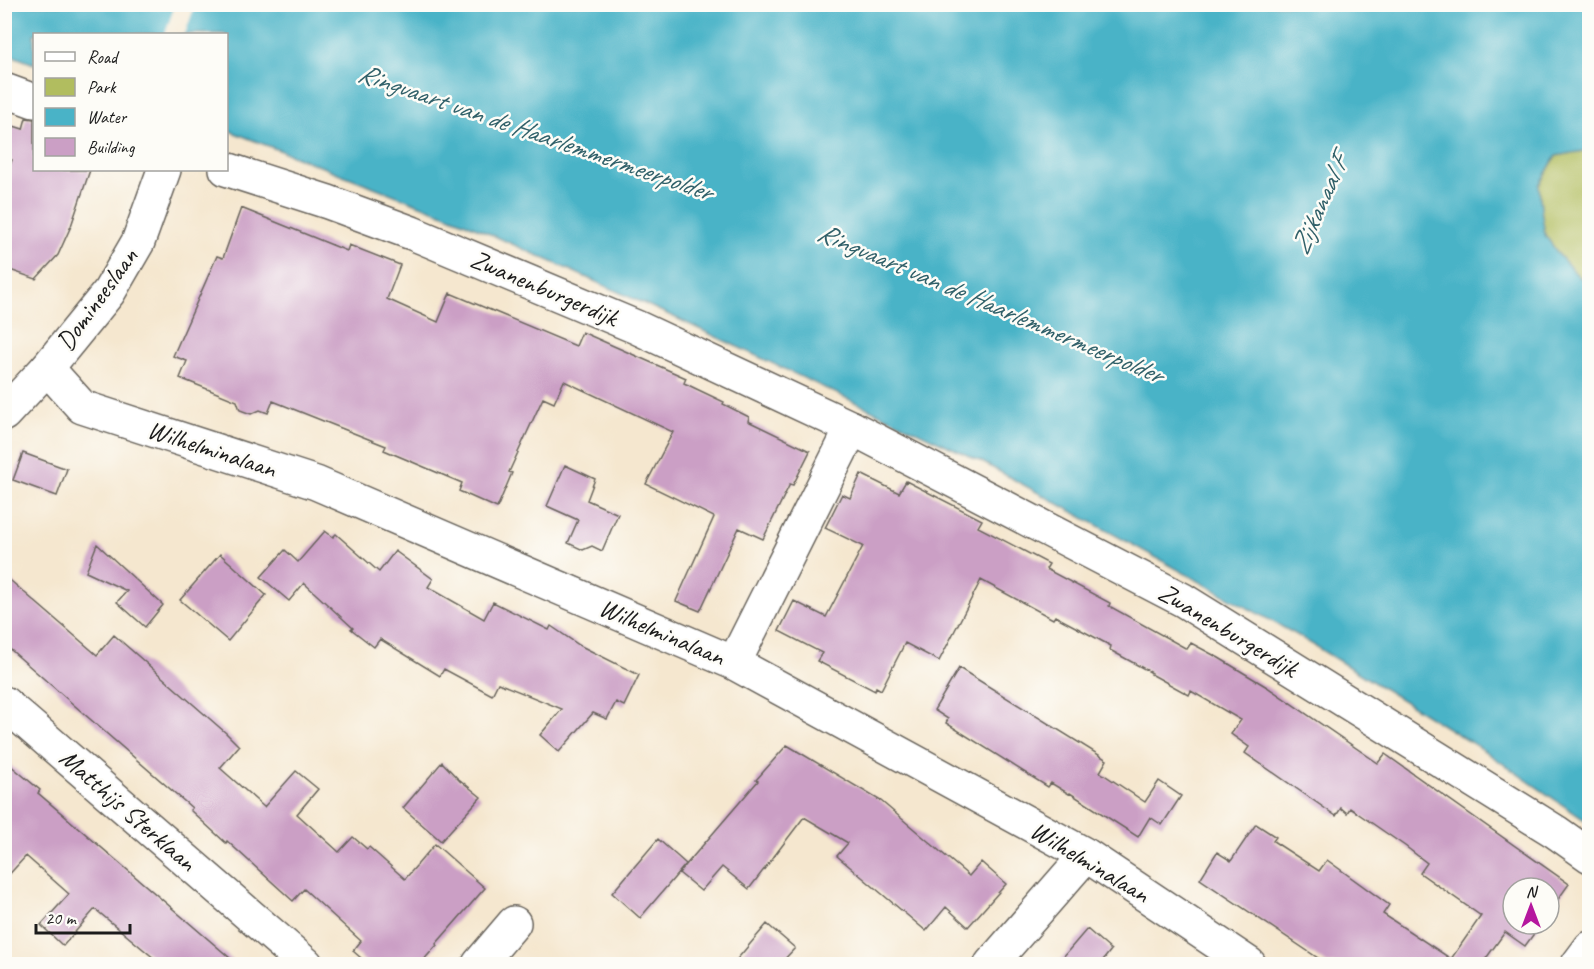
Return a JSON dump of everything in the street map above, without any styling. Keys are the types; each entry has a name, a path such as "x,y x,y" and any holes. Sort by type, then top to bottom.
{"street":[{"path":"4,90 33,101"},
{"name":"Zwanenburgerdijk","path":"228,170 328,202 412,233 636,327 852,428 1183,600 1556,831 1590,856"},
{"name":"Domineeslaan","path":"4,414 47,368 109,292 138,242 164,171"},
{"name":"Wilhelminalaan","path":"47,368 82,407 316,483 734,663 1086,855 1249,964"},
{"path":"734,663 852,428"},
{"name":"Matthijs Sterklaan","path":"4,703 306,964"},
{"path":"992,964 1086,855"},
{"path":"479,964 514,923"},
{"path":"1578,964 1590,948"}],"green space":[{"path":"1589,150 1589,283 1579,277 1545,235 1539,185 1556,156"}],"water":[{"path":"902,4 943,13 944,4 1589,5 1589,150 1556,156 1539,185 1545,235 1579,277 1589,283 1589,823 1480,748 1297,635 982,462 676,318 459,220 228,130 228,33 33,33 33,64 13,56 5,57 4,5"}],"pier":[{"path":"175,5 195,5 185,33 165,33"}],"building":[{"path":"26,118 33,119 33,171 90,171 71,226 58,255 36,279 4,268 4,180 12,160 4,157 4,123 23,129"},
{"path":"241,208 347,251 349,245 400,265 387,299 438,322 450,293 576,346 582,332 686,378 684,383 724,402 723,404 749,417 748,421 810,451 793,485 790,484 763,539 739,528 700,611 676,601 714,517 646,484 673,432 564,381 554,403 543,398 509,472 512,473 497,508 459,491 462,483 384,450 386,446 273,401 268,413 260,410 251,414 240,410 237,401 180,378 187,361 173,356 217,256 223,258"},
{"path":"23,453 67,469 57,496 13,480"},
{"path":"565,465 595,479 587,500 618,514 602,551 592,546 583,550 568,543 578,520 547,506"},
{"path":"861,474 899,493 906,481 982,520 978,527 1049,564 1046,569 1110,603 1109,606 1187,649 1191,643 1219,658 1267,687 1378,763 1385,754 1558,876 1501,876 1502,936 1482,964 1327,964 1200,879 1217,852 1231,861 1256,824 1276,837 1273,841 1319,871 1327,860 1389,905 1383,914 1451,959 1481,916 1420,873 1427,863 1350,808 1347,813 1341,808 1336,816 1245,753 1249,747 1231,734 1241,720 1191,691 1189,695 1151,674 1110,650 1111,646 1055,616 1053,619 981,580 939,661 905,643 881,690 876,687 875,691 817,661 822,653 779,631 794,601 826,617 863,546 825,528 842,494 850,498"},
{"path":"325,531 333,537 336,534 379,572 395,551 433,579 428,587 484,619 493,602 549,630 551,626 579,645 639,675 624,706 616,702 607,719 593,713 559,752 540,735 562,709 498,683 492,695 444,669 440,676 380,639 374,647 351,629 353,628 304,583 289,601 261,577 285,550 298,562"},
{"path":"97,544 163,605 145,627 117,602 127,591 86,572"},
{"path":"220,554 266,595 228,641 180,600"},
{"path":"4,575 97,655 114,635 226,733 239,746 220,768 264,807 296,771 318,789 297,814 339,852 353,837 367,849 369,847 405,879 435,844 485,888 420,964 368,964 353,951 361,941 304,889 293,901 190,810 192,808 4,644"},
{"path":"959,668 1107,760 1100,772 1145,802 1159,781 1181,796 1162,825 1150,817 1138,837 1070,793 1051,783 1048,787 946,723 948,719 934,710"},
{"path":"787,745 881,801 969,876 981,862 1006,884 968,927 946,907 926,931 837,856 848,843 804,817 749,889 722,867 701,891 679,873"},
{"path":"4,760 40,790 38,793 237,964 161,964 95,909 63,946 41,925 69,894 26,856 4,880"},
{"path":"442,762 460,781 481,797 441,841 403,808"},
{"path":"658,839 686,864 640,918 612,893"},
{"path":"1561,878 1569,884 1561,895"},
{"path":"767,924 795,948 780,964 733,964"},
{"path":"1087,929 1111,950 1100,964 1057,964"},
{"path":"1511,936 1532,936 1525,946"}],"water label":[{"name":"Ringvaart van de Haarlemmermeerpolder","path":"535,132"},
{"name":"Zijkanaal F","path":"1319,205"},
{"name":"Ringvaart van de Haarlemmermeerpolder","path":"990,303"}]}
